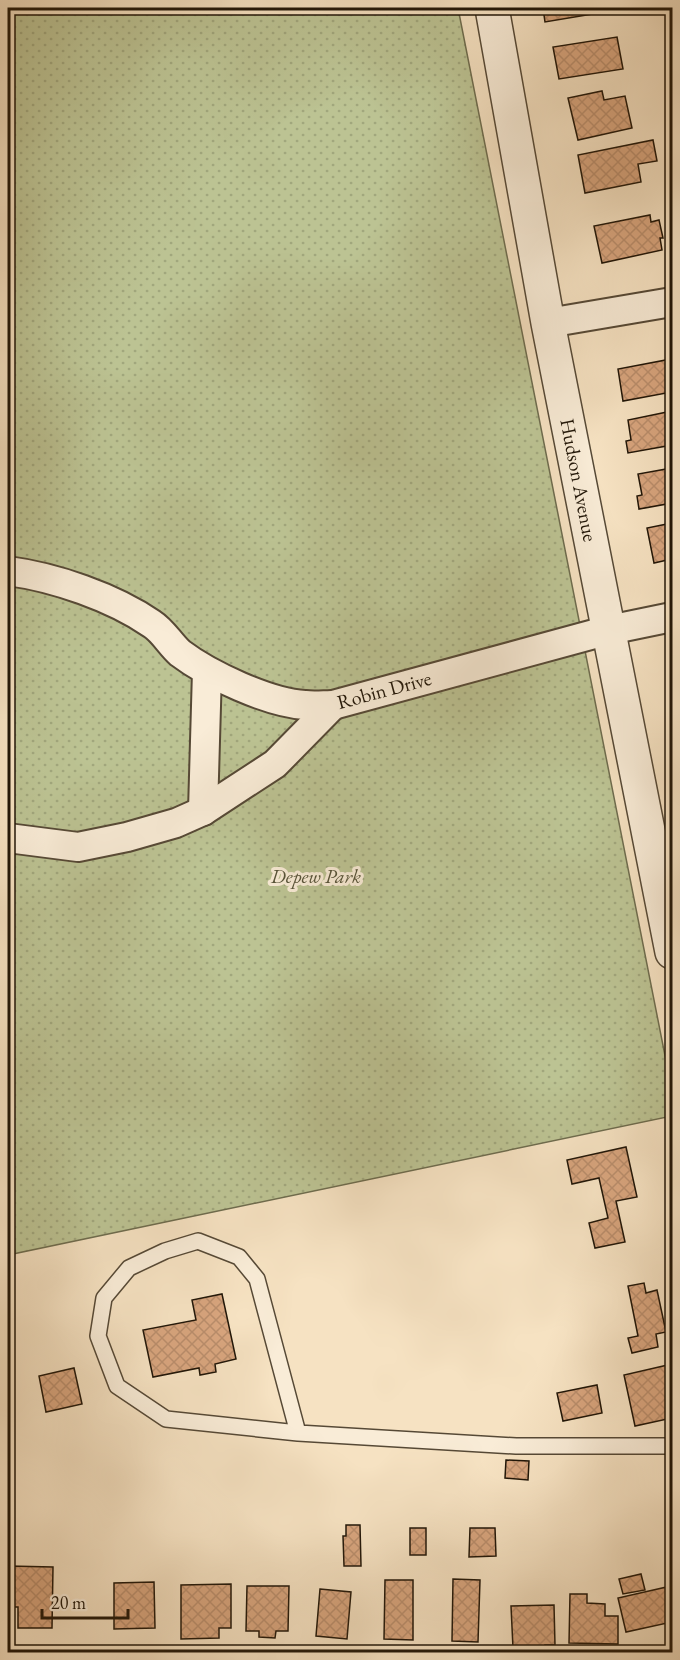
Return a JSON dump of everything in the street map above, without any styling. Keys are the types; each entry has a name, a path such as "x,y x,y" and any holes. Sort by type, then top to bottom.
{"street":[{"name":"Hudson Avenue","path":"492,8 548,323 672,952"},
{"path":"548,323 672,302"},
{"name":"Robin Drive","path":"8,571 34,574 120,604 154,625 179,652 207,670 274,699 304,705 333,705 609,630 672,617"},
{"path":"203,811 207,670"},
{"path":"8,838 78,847 128,837 176,823 203,811 275,764 333,705"}],"lane":[{"path":"298,1433 257,1279 239,1257 198,1241 165,1251 129,1268 104,1298 98,1336 117,1386 166,1419 298,1433 516,1446 672,1446"}],"green space":[{"name":"Depew Park","path":"8,8 458,8 672,1091 672,1116 8,1255"}],"building":[{"path":"543,8 604,8 604,12 545,22"},
{"path":"617,37 623,69 559,79 553,47"},
{"path":"602,91 604,100 625,96 632,128 578,140 568,98"},
{"path":"653,140 657,161 638,164 641,182 585,193 578,155"},
{"path":"650,215 651,222 659,220 663,238 660,238 662,250 602,263 594,226"},
{"path":"666,360 672,392 623,401 618,369"},
{"path":"672,411 672,445 628,453 626,441 631,440 628,420"},
{"path":"672,468 672,503 639,509 637,496 642,495 638,474"},
{"path":"672,523 672,559 654,563 647,528"},
{"path":"626,1147 637,1197 616,1201 625,1242 595,1248 589,1223 608,1218 599,1178 572,1184 567,1160"},
{"path":"644,1283 646,1293 657,1290 666,1332 656,1334 658,1347 632,1353 628,1338 638,1336 628,1286"},
{"path":"222,1294 236,1359 215,1364 216,1372 200,1375 199,1368 153,1377 143,1330 196,1320 192,1300"},
{"path":"672,1364 672,1399 669,1400 672,1418 635,1426 624,1375"},
{"path":"74,1368 82,1404 46,1412 39,1376"},
{"path":"597,1385 602,1413 563,1421 557,1393"},
{"path":"506,1460 529,1461 528,1480 505,1478"},
{"path":"346,1525 360,1525 361,1566 344,1566 343,1536 346,1536"},
{"path":"410,1528 426,1528 426,1555 410,1555"},
{"path":"470,1528 495,1528 496,1556 469,1557"},
{"path":"8,1566 53,1567 52,1628 18,1628 18,1607 8,1607"},
{"path":"641,1574 645,1590 623,1594 619,1579"},
{"path":"453,1579 480,1580 478,1642 452,1641"},
{"path":"385,1580 413,1580 413,1640 384,1639"},
{"path":"154,1582 155,1628 114,1629 114,1583"},
{"path":"231,1584 231,1628 219,1628 219,1638 181,1639 181,1585"},
{"path":"247,1586 289,1586 288,1631 276,1631 275,1638 259,1637 259,1631 246,1631"},
{"path":"671,1586 672,1622 626,1632 618,1598"},
{"path":"320,1589 351,1592 347,1639 316,1636"},
{"path":"570,1594 587,1594 587,1603 605,1604 605,1616 618,1616 618,1644 569,1643"},
{"path":"554,1605 555,1645 513,1648 511,1606"}]}
